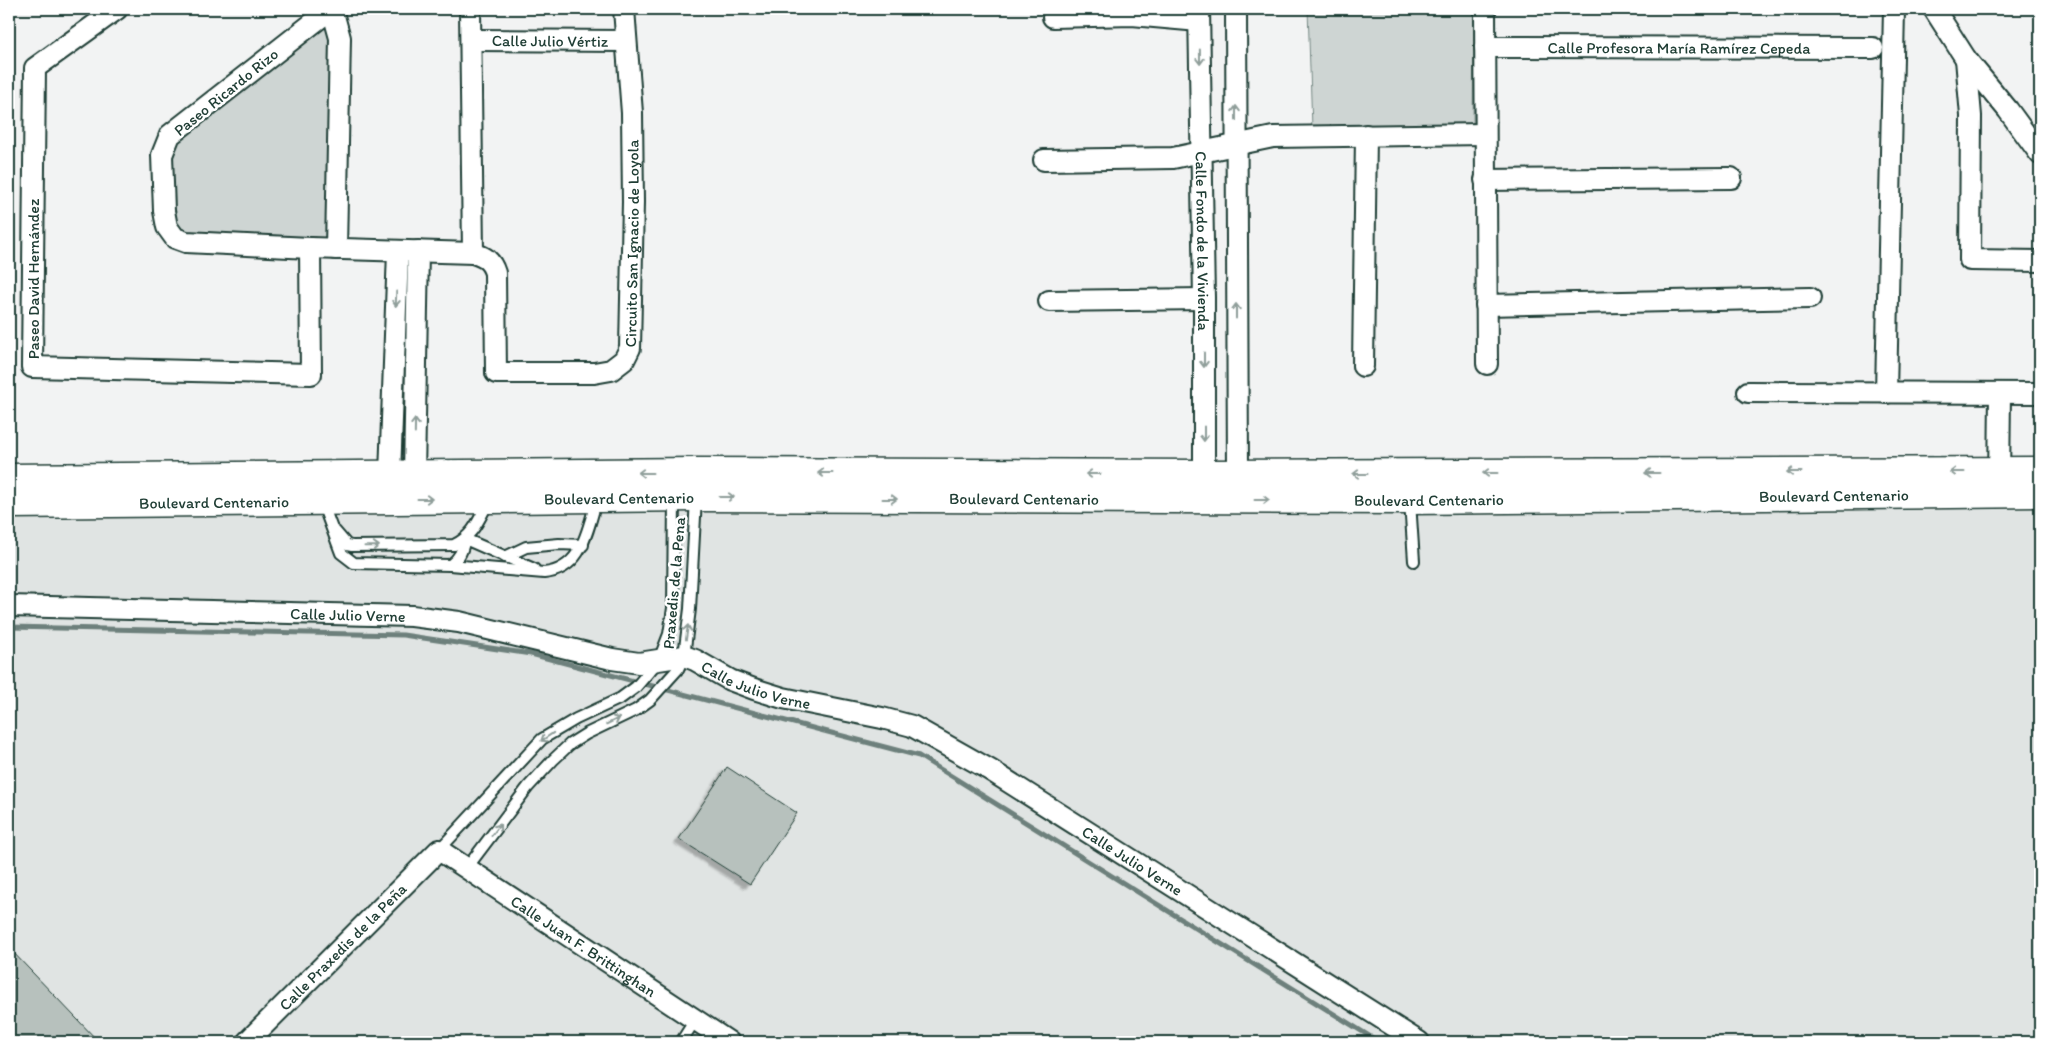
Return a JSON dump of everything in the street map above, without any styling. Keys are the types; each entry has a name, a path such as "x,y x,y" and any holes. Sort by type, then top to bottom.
{"main road":[{"name":"Boulevard Centenario","path":"1034,486 1112,500 1409,487 1999,482 2040,471"},
{"name":"Boulevard Centenario","path":"9,478 402,475 685,485 1034,486 1204,474 1238,474 1409,487"},
{"path":"1112,500 1128,488 1221,487 1230,484 1238,474"},
{"path":"266,501 340,491 397,488 406,484 402,475"},
{"path":"82,503 107,486 158,483 191,477"},
{"name":"Boulevard Centenario","path":"1999,482 2040,493"},
{"name":"Boulevard Centenario","path":"9,504 597,498 685,485"}],"street":[{"name":"Paseo David Hernández","path":"117,9 34,68 32,367 312,374 310,248"},
{"name":"Paseo Ricardo Rizo","path":"310,248 186,242 175,238 167,227 164,211 162,155 170,135 332,9"},
{"path":"332,9 340,38 336,249"},
{"path":"310,248 473,253 472,40 470,9"},
{"name":"Circuito San Ignacio de Loyola","path":"473,253 486,258 492,264 495,272 496,373 594,373 611,370 624,360 630,348 633,202 632,113 624,9"},
{"name":"Calle Fondo de la Vivienda","path":"1236,9 1238,474"},
{"path":"1485,9 1487,364"},
{"path":"1886,393 1894,9"},
{"path":"1934,9 1966,59 2008,110 2040,154"},
{"path":"1053,17 1199,15"},
{"name":"Calle Fondo de la Vivienda","path":"1199,15 1204,299 1204,474"},
{"name":"Calle Julio Vértiz","path":"472,40 626,41"},
{"name":"Calle Profesora María Ramírez Cepeda","path":"1485,47 1873,48"},
{"path":"1966,59 1971,116 1970,260 2040,261"},
{"path":"1044,160 1173,158 1272,137 1485,134"},
{"path":"1363,366 1366,135"},
{"path":"1485,180 1731,178"},
{"path":"398,251 402,475"},
{"path":"402,475 418,252"},
{"path":"1486,305 1810,298"},
{"path":"1049,302 1204,299"},
{"path":"1748,392 2040,393"},
{"path":"1999,482 2000,393"},
{"name":"Calle Julio Verne","path":"9,606 412,616 459,622 612,659 654,667 684,656 696,660 730,680 754,690 912,726 999,775 1419,1042"},
{"name":"Calle Juan F. Brittinghan","path":"439,850 729,1042"},
{"name":"Calle Praxedis de la Peña","path":"247,1042 439,850"}],"lane":[{"name":"Praxedis de la Pena","path":"466,869 528,787 552,760 570,744 586,734 636,710 650,700 672,678 684,656 690,609 685,485"},
{"name":"Praxedis de la Pena","path":"439,850 542,739 576,719 621,698 636,687 654,667 669,634 685,485"},
{"path":"1409,487 1414,561"},
{"path":"450,565 457,561 462,554 465,539 490,498"},
{"path":"321,500 341,553 354,563 450,565 544,573 555,572 574,560 583,545 597,498"},
{"path":"331,527 347,544 352,546 454,545 465,539"},
{"path":"465,539 544,573"},
{"path":"505,557 526,547 559,544 583,545"},
{"path":"681,1042 695,1020"}],"shaded area":[{"path":"1308,9 1474,9 1473,126 1312,128"},
{"path":"330,18 335,40 330,240 188,234 171,220 170,159 175,140"},
{"path":"2040,478 2040,1042 9,1042 9,517"}],"building":[{"path":"727,767 797,813 750,884 679,839"},
{"path":"9,948 99,1042 9,1042"}],"waterway":[{"path":"9,627 403,635 531,654 919,756 1379,1042"}]}
